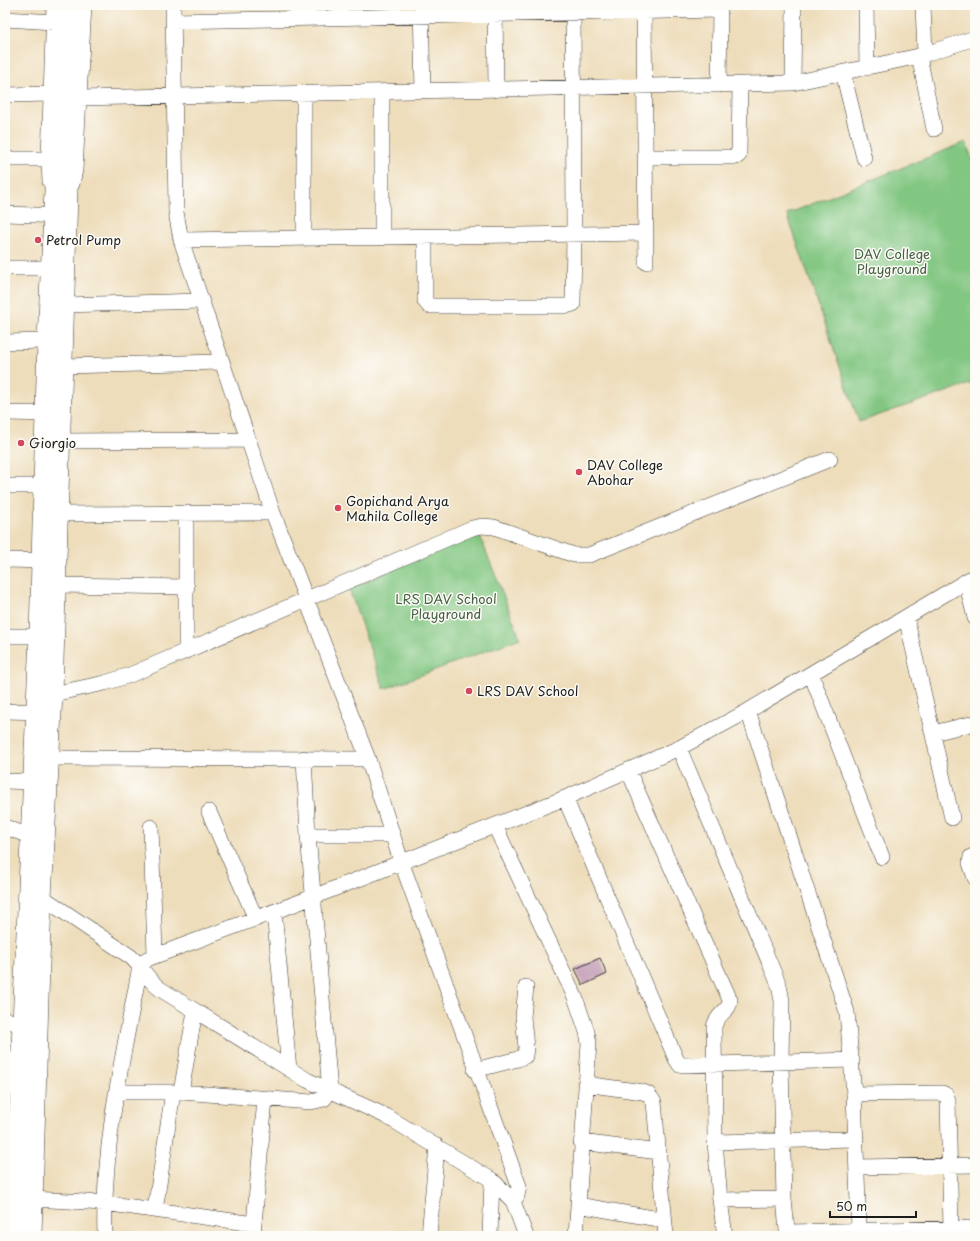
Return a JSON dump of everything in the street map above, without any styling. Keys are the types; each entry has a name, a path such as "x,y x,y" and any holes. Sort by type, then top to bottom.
{"main road":[{"path":"15,1236 19,1175 22,1026 38,840 50,758 47,706 47,636 54,414 47,341 57,268 61,192 68,170 57,157 68,5"},
{"path":"21,1064 42,897 33,782 47,706 47,636 57,586 49,561 59,514 51,486 61,442 54,414 63,366 64,305 57,268"},
{"path":"19,1175 33,1199 32,1236"}],"street":[{"path":"5,159 57,157 50,94 54,5"},
{"path":"61,192 75,170 84,5"},
{"path":"173,5 176,212 181,240 247,440 273,513 368,759 401,862 475,1070 519,1186 517,1196 512,1201"},
{"path":"793,83 794,5"},
{"path":"866,5 867,68"},
{"path":"923,5 922,55 934,129"},
{"path":"644,8 646,262"},
{"path":"173,21 422,10 720,8 719,85"},
{"path":"425,237 425,301 429,306 566,306 573,304 573,9"},
{"path":"422,10 423,91"},
{"path":"495,10 496,90"},
{"path":"5,20 54,22"},
{"path":"79,98 496,90 574,86 740,85 793,83 922,55 975,38"},
{"path":"843,73 864,158"},
{"path":"646,157 736,157 739,155 740,85"},
{"path":"382,92 382,238"},
{"path":"304,93 304,239"},
{"path":"5,96 50,94"},
{"path":"5,214 60,216"},
{"path":"181,240 646,233"},
{"path":"5,268 57,268"},
{"path":"64,305 201,301"},
{"path":"5,342 47,341"},
{"path":"63,366 221,362"},
{"path":"5,413 54,414"},
{"path":"61,442 247,440"},
{"path":"5,711 47,706 130,675 472,528 482,526 494,527 574,555 589,555 830,459"},
{"path":"5,486 51,486"},
{"path":"59,514 273,513"},
{"path":"186,514 186,651"},
{"path":"5,560 49,561"},
{"path":"105,1236 104,1202 116,1092 140,967 147,959 256,919 495,826 565,798 679,748 748,711 971,578 975,618"},
{"path":"57,586 187,587"},
{"path":"906,617 952,818"},
{"path":"5,636 47,636"},
{"path":"811,674 882,857"},
{"path":"748,711 845,1004 852,1060 858,1167 859,1230"},
{"path":"933,733 975,723"},
{"path":"679,748 779,985 782,1001 782,1140 786,1227 790,1232 975,1228"},
{"path":"50,758 368,759"},
{"path":"116,1092 177,1092 265,1099 318,1101 324,1099 330,1091 308,835 304,758"},
{"path":"628,770 730,1000 729,1007 716,1019 714,1065 715,1142 725,1236"},
{"path":"5,781 33,782"},
{"path":"565,798 678,1063 684,1066 781,1061 852,1060"},
{"path":"209,812 256,919"},
{"path":"495,826 575,997 587,1032 589,1043 581,1142 576,1236"},
{"path":"5,827 38,840"},
{"path":"152,827 155,955"},
{"path":"308,835 392,835"},
{"path":"975,855 971,857 970,863 975,878"},
{"path":"42,897 131,957 146,977 156,986 195,1011 289,1069 330,1091 386,1116 492,1180 512,1201 526,1236"},
{"path":"274,912 289,1069"},
{"path":"475,1070 518,1060 525,1056 526,1047 523,1011 526,988"},
{"path":"155,1210 177,1092 195,1011"},
{"path":"5,1019 22,1026"},
{"path":"585,1084 643,1092 648,1094 654,1102 666,1236"},
{"path":"854,1094 942,1093 946,1095 948,1100 951,1229"},
{"path":"33,1199 104,1202 155,1210 254,1230 265,1099"},
{"path":"715,1142 856,1139"},
{"path":"581,1142 659,1152"},
{"path":"429,1236 437,1146"},
{"path":"858,1167 975,1165"},
{"path":"490,1236 492,1180"},
{"path":"720,1200 784,1199"},
{"path":"578,1205 664,1220"}],"green space":[{"name":"DAV College Playground","path":"966,142 975,168 975,382 859,422 787,214"},
{"name":"LRS DAV School Playground","path":"478,531 520,638 384,689 349,589"}],"building":[{"path":"600,958 607,974 583,985 575,969"}],"place":[{"name":"Petrol Pump","path":"38,240"},
{"name":"Giorgio","path":"21,443"},
{"name":"DAV College Abohar","path":"579,472"},
{"name":"Gopichand Arya Mahila College","path":"338,508"},
{"name":"LRS DAV School","path":"469,691"}]}
